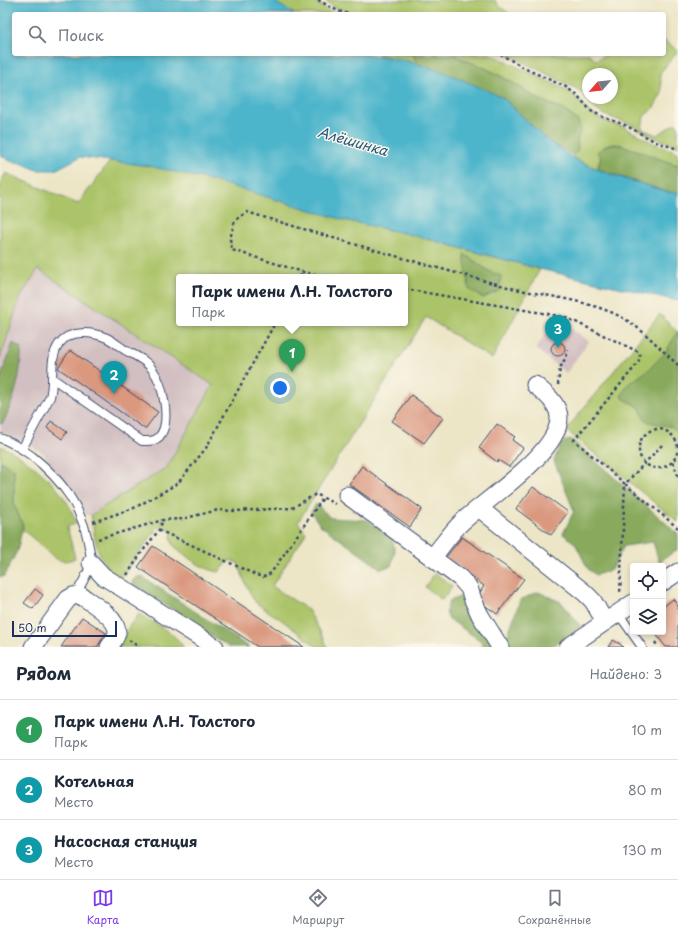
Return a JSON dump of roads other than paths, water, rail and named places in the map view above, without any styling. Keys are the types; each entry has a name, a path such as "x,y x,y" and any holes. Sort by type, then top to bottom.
{"street":[{"path":"432,558 462,521 523,472 547,446 556,432 559,418 556,407 550,398 535,385"},
{"path":"347,495 460,578 469,588 478,610 500,647"},
{"path":"479,508 585,593 612,618"},
{"path":"91,563 103,576 199,642 215,647"},
{"path":"666,580 678,572"},
{"path":"33,647 68,599 80,595 110,617 115,624 117,632 109,647"},
{"path":"568,647 630,605"}],"lane":[{"path":"22,449 50,396 52,365 55,353 60,343 74,333 84,333 107,338 146,362 157,375 161,388 166,412 162,431 158,438 152,441 142,441 52,378"},
{"path":"0,438 22,449 43,465 67,490 83,525 88,542 91,563 75,596"},
{"path":"612,618 642,647"}],"water":[{"name":"Алёшинка","path":"0,0 272,0 291,12 12,12 12,56 380,56 405,60 446,73 503,98 548,141 578,161 610,174 667,192 678,193 678,301 540,269 408,234 344,220 210,180 149,166 80,157 55,170 37,170 21,163 10,161 0,154"}],"place":[{"name":"Насосная станция","path":"558,348"},
{"name":"Парк имени Л.Н. Толстого","path":"292,372"},
{"name":"Котельная","path":"114,394"}]}
